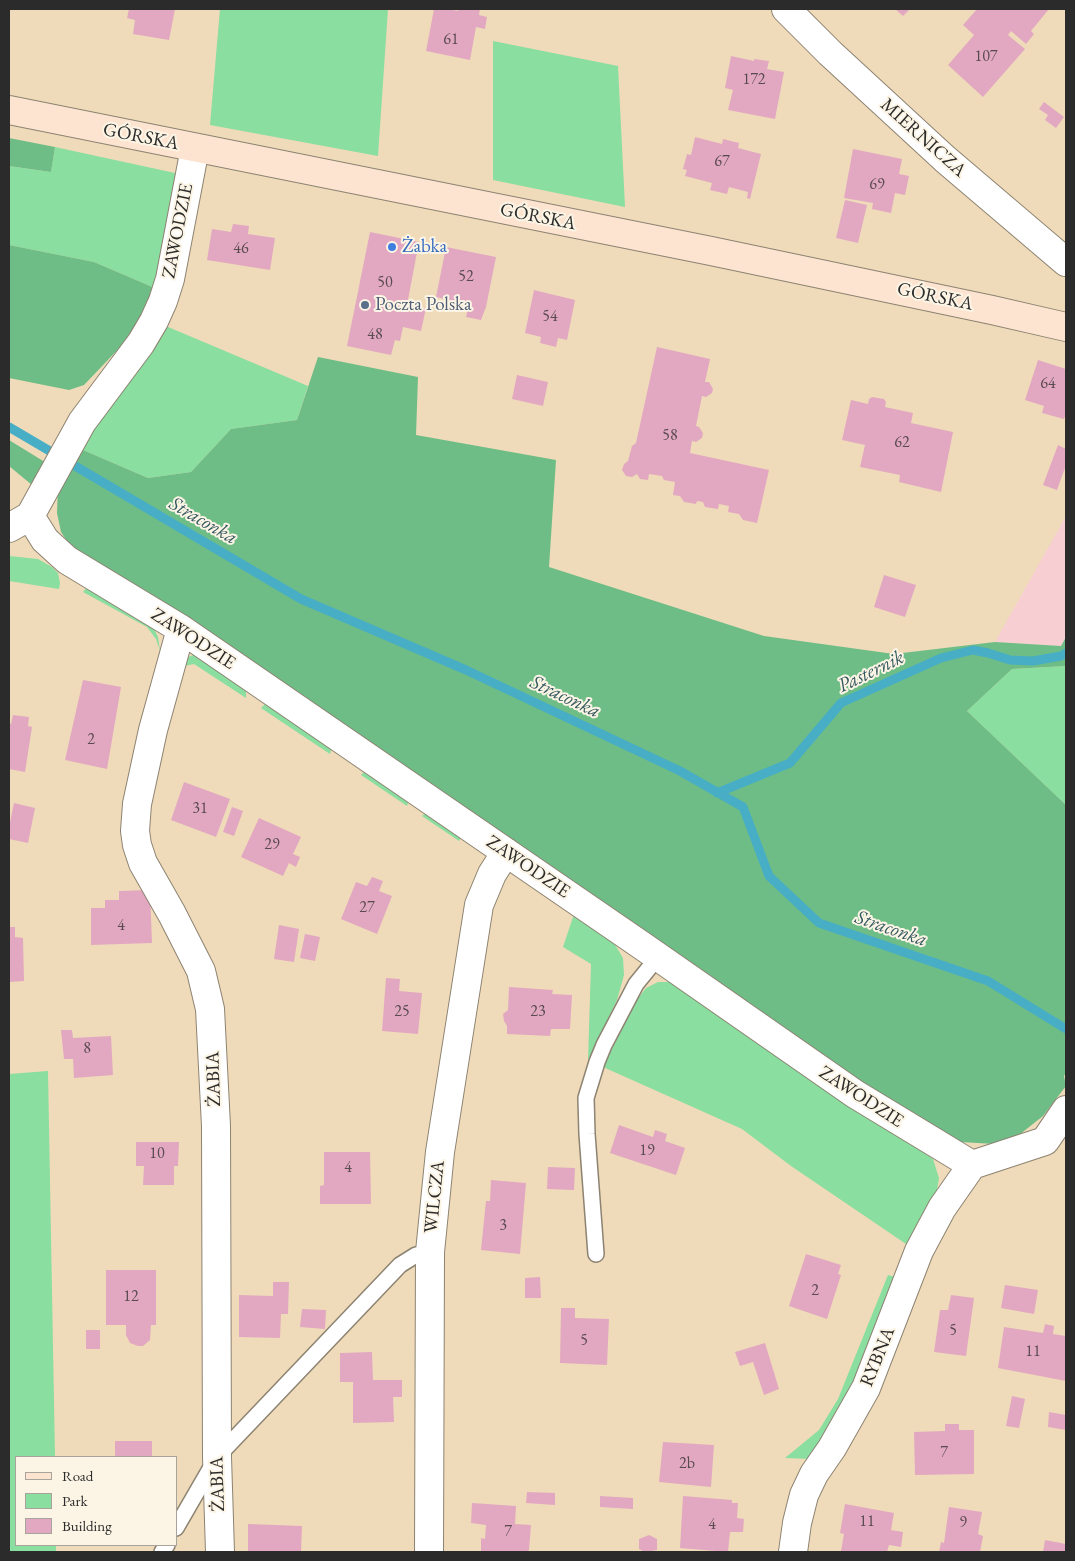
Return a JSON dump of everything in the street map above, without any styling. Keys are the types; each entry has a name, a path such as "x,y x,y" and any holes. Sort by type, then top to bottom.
{"street":[{"name":"MIERNICZA","path":"786,9 830,53 945,159 1066,262"},
{"name":"GÓRSKA","path":"9,110 711,251 1066,327"},
{"name":"ZAWODZIE","path":"195,148 170,279 154,321 141,343 82,422 55,469 19,522 45,540 67,560 181,629 855,1094 972,1165"},
{"name":"ŻABIA","path":"181,629 153,730 137,804 135,831 143,863 172,914 201,972 210,1009 216,1126 217,1457 220,1552"},
{"name":"WILCZA","path":"429,1552 430,1252 440,1152 479,905 492,874 506,852"},
{"path":"972,1165 1056,1143 1066,1110"},
{"name":"RYBNA","path":"793,1552 797,1523 804,1495 814,1474 832,1448 866,1388 919,1252 942,1208 972,1165"}],"lane":[{"path":"596,1254 586,1098 604,1045 636,984 658,957"},
{"path":"178,1525 217,1457 400,1265 416,1255 430,1252"}],"shaded area":[{"path":"1066,516 1066,637 1061,646 995,642"}],"green space":[{"path":"220,9 388,9 378,156 210,125"},
{"path":"493,41 618,66 625,207 493,180"},
{"path":"9,138 55,147 51,172 9,166"},
{"path":"55,147 175,173 179,184 157,289 94,262 9,245 9,166 51,172"},
{"path":"9,245 94,262 157,289 150,307 126,341 84,385 69,390 9,378"},
{"path":"161,324 308,386 297,420 231,429 191,472 148,478 76,447"},
{"path":"318,357 418,377 416,435 556,460 549,567 764,636 894,654 995,642 1061,646 1066,637 1066,666 1012,669 967,711 1066,805 1066,1073 1064,1076 1066,1086 1043,1116 1019,1135 994,1144 961,1142 906,1118 73,550 61,532 57,513 58,486 76,447 148,478 191,472 231,429 297,420"},
{"path":"9,440 48,464 32,485 9,466"},
{"path":"9,556 38,559 52,567 58,573 59,589 9,581"},
{"path":"92,587 154,629 158,637 160,651 156,639 147,627 83,592 86,588"},
{"path":"193,655 201,655 239,681 246,690 246,698 194,664 184,666 186,658"},
{"path":"1066,666 1066,805 967,711 1012,669"},
{"path":"267,702 332,747 330,754 261,708"},
{"path":"365,771 409,800 407,806 361,775"},
{"path":"427,812 462,836 459,841 422,816"},
{"path":"581,914 608,933 623,958 624,975 617,1000 588,1061 591,964 563,947 573,917"},
{"path":"658,982 672,982 933,1159 939,1178 936,1196 909,1246 791,1166 742,1129 603,1067 636,1001 646,988"},
{"path":"48,1071 55,1456 15,1456 15,1546 56,1546 56,1552 9,1552 9,1074"},
{"path":"888,1275 899,1278 856,1385 811,1459 785,1458 819,1430 838,1399"}],"building":[{"path":"129,9 175,9 169,40 133,34 135,20 127,18"},
{"path":"434,9 458,11 458,9 480,9 479,15 487,17 485,29 476,27 470,60 426,51"},
{"path":"895,9 910,9 903,16"},
{"path":"977,9 1049,9 1031,31 1034,34 1026,44 1011,31 1008,35 1025,49 983,97 948,65 974,35 963,25"},
{"path":"731,56 754,61 754,59 769,61 767,69 784,72 775,119 728,110 733,90 725,88"},
{"path":"1044,102 1064,117 1056,128 1045,120 1048,115 1039,109"},
{"path":"695,137 722,144 723,139 739,143 738,148 761,154 750,199 747,198 748,192 729,187 727,194 710,190 712,183 685,176 687,170 683,169 687,154 691,155"},
{"path":"853,149 902,159 899,174 909,176 905,195 895,193 891,213 872,209 873,203 844,198"},
{"path":"845,200 867,205 858,243 836,238"},
{"path":"233,224 249,226 248,234 275,238 270,270 207,260 212,229 231,232"},
{"path":"370,232 419,242 407,305 426,308 421,331 403,327 400,341 395,340 391,355 347,346"},
{"path":"446,247 496,257 486,307 481,320 466,317 469,304 436,297"},
{"path":"534,290 575,300 567,340 558,338 556,347 540,343 541,337 525,333"},
{"path":"657,347 710,359 705,382 709,382 713,389 712,393 706,397 702,396 696,426 703,433 702,438 696,442 692,441 690,453 769,470 757,523 743,520 739,514 728,512 729,506 719,504 718,509 705,507 703,502 697,501 696,504 684,502 680,496 673,495 675,482 664,480 662,476 649,474 648,480 640,479 637,474 632,477 626,476 622,470 624,464 628,461 632,446 636,443"},
{"path":"1038,360 1066,369 1066,413 1064,419 1042,413 1044,406 1025,400"},
{"path":"517,375 548,382 543,406 512,399"},
{"path":"872,397 884,399 886,402 885,407 913,413 911,423 953,432 941,492 899,482 900,475 860,467 865,445 842,440 851,400 868,404 869,399"},
{"path":"1058,445 1066,449 1066,465 1057,490 1043,485"},
{"path":"884,575 916,585 905,617 874,607"},
{"path":"83,680 121,687 107,769 65,760"},
{"path":"13,715 29,717 28,726 32,727 25,772 9,769 9,723 11,724"},
{"path":"184,782 230,799 216,837 171,820"},
{"path":"14,803 35,808 28,843 9,839 9,827"},
{"path":"232,807 243,811 234,836 223,832"},
{"path":"259,818 301,837 293,854 300,857 296,867 289,863 283,876 241,857"},
{"path":"372,877 383,881 379,891 392,896 377,934 341,919 356,882 367,886"},
{"path":"150,890 152,943 91,945 91,908 105,908 105,900 119,900 119,891"},
{"path":"279,925 299,929 294,962 274,959"},
{"path":"9,927 15,927 15,937 23,938 24,981 9,982"},
{"path":"305,934 320,937 315,961 300,958"},
{"path":"386,978 400,979 399,991 422,993 418,1034 382,1031"},
{"path":"509,987 553,990 552,994 572,995 570,1029 551,1029 550,1036 507,1034 507,1026 503,1014 508,1010"},
{"path":"61,1030 72,1030 73,1038 111,1036 113,1075 74,1078 73,1059 64,1059"},
{"path":"619,1125 653,1137 655,1130 667,1134 665,1141 685,1148 676,1175 610,1153"},
{"path":"136,1142 179,1142 178,1166 174,1166 174,1185 143,1185 144,1166 136,1166"},
{"path":"324,1152 370,1152 371,1204 320,1204 320,1186 324,1185"},
{"path":"548,1167 575,1168 574,1190 547,1189"},
{"path":"491,1180 526,1183 520,1254 481,1250 486,1201 490,1201"},
{"path":"806,1254 841,1265 838,1274 841,1275 827,1319 789,1306"},
{"path":"106,1270 156,1270 156,1325 151,1325 150,1340 143,1346 130,1343 126,1335 126,1325 106,1325"},
{"path":"540,1277 541,1298 525,1298 525,1278"},
{"path":"273,1282 289,1282 288,1314 281,1314 280,1338 239,1337 239,1295 273,1296"},
{"path":"1005,1285 1038,1290 1034,1314 1001,1308"},
{"path":"951,1295 974,1298 966,1356 934,1352 940,1310 948,1310"},
{"path":"561,1308 575,1308 575,1318 609,1319 607,1365 560,1363"},
{"path":"302,1309 326,1310 325,1329 300,1327"},
{"path":"1045,1324 1054,1326 1053,1334 1066,1336 1066,1381 998,1368 1004,1327 1043,1333"},
{"path":"86,1330 100,1330 100,1349 86,1349"},
{"path":"765,1343 779,1389 764,1395 753,1362 740,1366 735,1352"},
{"path":"372,1352 373,1380 402,1380 402,1397 393,1397 394,1422 353,1423 353,1382 340,1382 340,1353"},
{"path":"1012,1396 1025,1399 1019,1428 1006,1426"},
{"path":"1049,1412 1066,1415 1066,1430 1048,1427"},
{"path":"945,1424 959,1424 959,1430 974,1430 974,1474 915,1475 914,1432 945,1431"},
{"path":"115,1441 152,1441 152,1456 115,1456"},
{"path":"663,1442 714,1445 711,1487 659,1482"},
{"path":"527,1492 555,1493 555,1505 526,1503"},
{"path":"600,1496 633,1498 633,1509 600,1507"},
{"path":"683,1496 732,1500 732,1503 738,1503 737,1518 744,1519 743,1532 730,1532 728,1552 680,1548"},
{"path":"472,1503 516,1506 515,1524 531,1525 529,1550 527,1552 481,1552 481,1538 485,1539 486,1525 471,1523"},
{"path":"845,1504 894,1513 891,1530 903,1532 901,1547 889,1545 887,1552 841,1551 844,1534 840,1533"},
{"path":"949,1507 982,1512 978,1534 983,1536 980,1552 939,1552 941,1542 944,1543"},
{"path":"248,1524 302,1526 301,1552 248,1552"},
{"path":"649,1535 657,1539 657,1550 645,1552 639,1549 639,1539"},
{"path":"1045,1540 1066,1544 1066,1552 1043,1552"}],"waterway":[{"name":"Straconka","path":"9,427 301,599 466,670 680,771 743,807 769,876 819,923 988,981 1066,1029"},
{"name":"Pasternik","path":"717,793 790,763 841,703 941,658 973,650 1010,660 1033,661 1061,656 1066,653"}],"place":[{"name":"Żabka","path":"392,247"},
{"name":"Poczta Polska","path":"365,305"}]}
